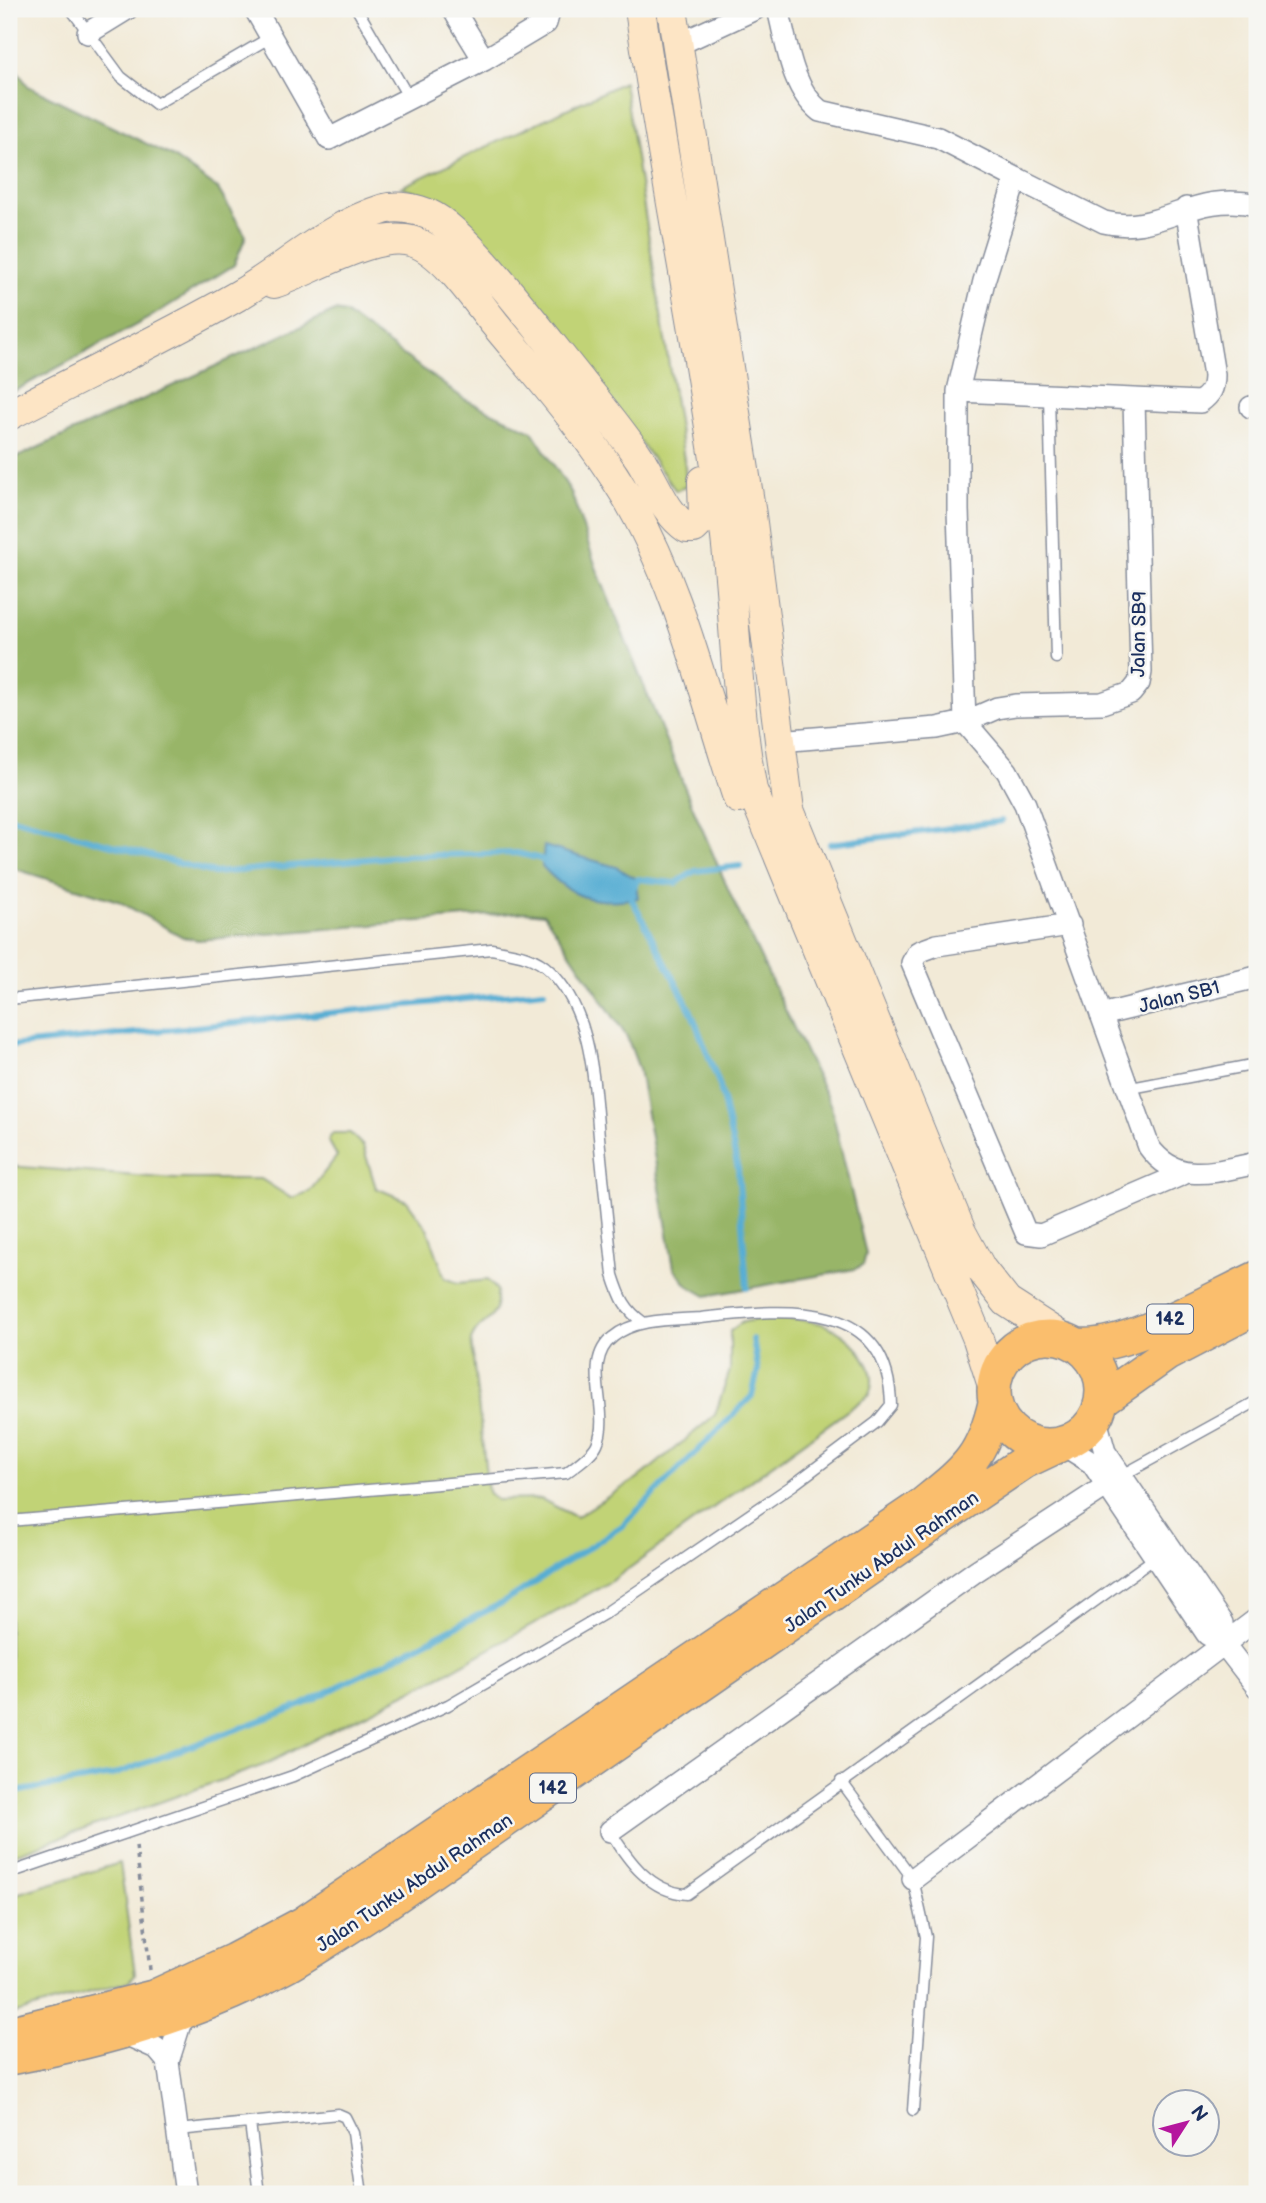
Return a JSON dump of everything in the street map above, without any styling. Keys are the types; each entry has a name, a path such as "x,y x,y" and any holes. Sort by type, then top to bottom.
{"main road":[{"path":"640,9 723,519 735,614 746,755 752,790 978,1339 1002,1420 1013,1433 1028,1442 1045,1446 1062,1444"},
{"path":"672,9 751,516 789,810 961,1231 981,1269 1007,1302 1071,1342 1098,1369 1103,1384 1098,1408"},
{"path":"9,415 240,294 290,258 358,219 387,208 409,208 432,215 450,228 475,255 606,412 639,458 679,523 694,528 705,518 705,493 666,235 650,74"},
{"path":"240,294 299,275 371,243 392,239 413,242 433,253 458,279 547,387 624,493 651,545 674,600 746,823 795,937 858,1049"},
{"name":"142","path":"994,1396 996,1373 1004,1358 1016,1346 1039,1337 1071,1342 1116,1340 1156,1326 1257,1278"},
{"name":"142","path":"1062,1444 1081,1434 1098,1408 1167,1354 1257,1307"},
{"name":"Jalan Tunku Abdul Rahman","path":"9,2034 153,1997 188,1983 304,1923 922,1505 977,1455 988,1436 994,1396"},
{"name":"Jalan Tunku Abdul Rahman","path":"9,2057 122,2033 194,2008 287,1965 379,1908 1024,1462 1062,1444"}],"street":[{"path":"88,33 128,9"},
{"path":"255,9 329,139 484,60 547,23 550,9"},
{"path":"453,9 484,60"},
{"path":"677,45 755,9"},
{"path":"778,9 798,83 808,102 820,111 938,138 1104,222 1120,226 1142,224 1186,208 1225,201 1257,205"},
{"path":"1016,178 976,307 958,391 958,510 965,722 987,745 1025,804 1149,1147 1157,1159 1183,1174"},
{"path":"958,391 1200,402 1212,391 1214,384 1186,208"},
{"name":"Jalan SB9","path":"965,722 997,708 1120,699 1139,683 1134,400"},
{"path":"779,741 913,731 965,722"},
{"path":"1070,925 937,945 918,953 912,963 1026,1233 1041,1235 1183,1174 1200,1174 1257,1163"},
{"name":"Jalan SB1","path":"1101,1015 1257,977"},
{"path":"1098,1408 1105,1451 1114,1481 1155,1558 1207,1634 1223,1643 1257,1687"},
{"path":"1062,1444 1114,1481 1222,1623 1223,1643"},
{"path":"610,1830 976,1571 1114,1481"},
{"path":"913,1879 1257,1619"},
{"path":"186,2194 168,2062 180,2024 194,2008"},
{"path":"122,2033 156,2048 168,2062"}],"lane":[{"path":"71,9 121,77 156,104 271,37"},
{"path":"357,9 409,98"},
{"path":"469,9 471,38"},
{"path":"1049,396 1056,658"},
{"path":"9,999 491,949 524,955 548,969 566,989 578,1016 590,1058 613,1275 624,1306 644,1323"},
{"path":"1126,1089 1257,1064"},
{"path":"9,1521 566,1473 596,1446 601,1430 598,1378 600,1353 612,1337 644,1323 781,1312 831,1316 852,1326 868,1340 883,1362 891,1382 891,1405 877,1422 604,1614 448,1705 293,1776 9,1873"},
{"path":"1114,1481 1257,1401"},
{"path":"610,1830 632,1866 671,1893 687,1894 1155,1558"},
{"path":"841,1781 913,1879 926,1937 913,2110"},
{"path":"178,2130 338,2114 345,2117 353,2133 362,2194"},
{"path":"250,2123 259,2194"}],"path":[{"path":"133,1830 139,1857 153,1997"}],"green space":[{"path":"9,59 28,86 172,156 218,189 246,236 234,265 149,318 9,394"},
{"path":"624,82 685,466 686,486 676,491 613,405 458,218 432,197 401,187"},
{"path":"335,311 345,313 464,399 532,431 571,492 596,567 691,803 732,898 831,1106 866,1254 863,1265 855,1269 706,1296 687,1285 674,1268 639,1069 627,1037 544,914 525,912 198,940 183,937 118,901 9,867 9,461"},
{"path":"333,1133 350,1133 363,1146 376,1188 407,1201 428,1230 445,1278 458,1283 488,1280 497,1290 495,1310 471,1340 488,1492 496,1500 541,1499 576,1517 644,1474 715,1415 730,1370 730,1331 751,1320 803,1320 819,1323 840,1333 866,1361 871,1372 869,1395 613,1580 452,1670 264,1765 9,1856 9,1166 175,1179 261,1179 291,1198 309,1192 337,1156 328,1140"},
{"path":"120,1863 135,1974 130,1981 9,2015 9,1896"}],"water":[{"path":"544,846 616,867 635,878 638,898 596,900 563,886 542,866"}],"waterway":[{"path":"9,817 214,873 400,856 517,853 541,859 547,865"},
{"path":"830,844 1002,821"},
{"path":"633,889 638,879 676,883 695,871 740,866"},
{"path":"629,894 691,1011 720,1086 738,1169 747,1288"},
{"path":"9,1046 544,991"},
{"path":"9,1793 113,1775 302,1705 504,1602 622,1526 752,1396 758,1370 753,1339"}]}
